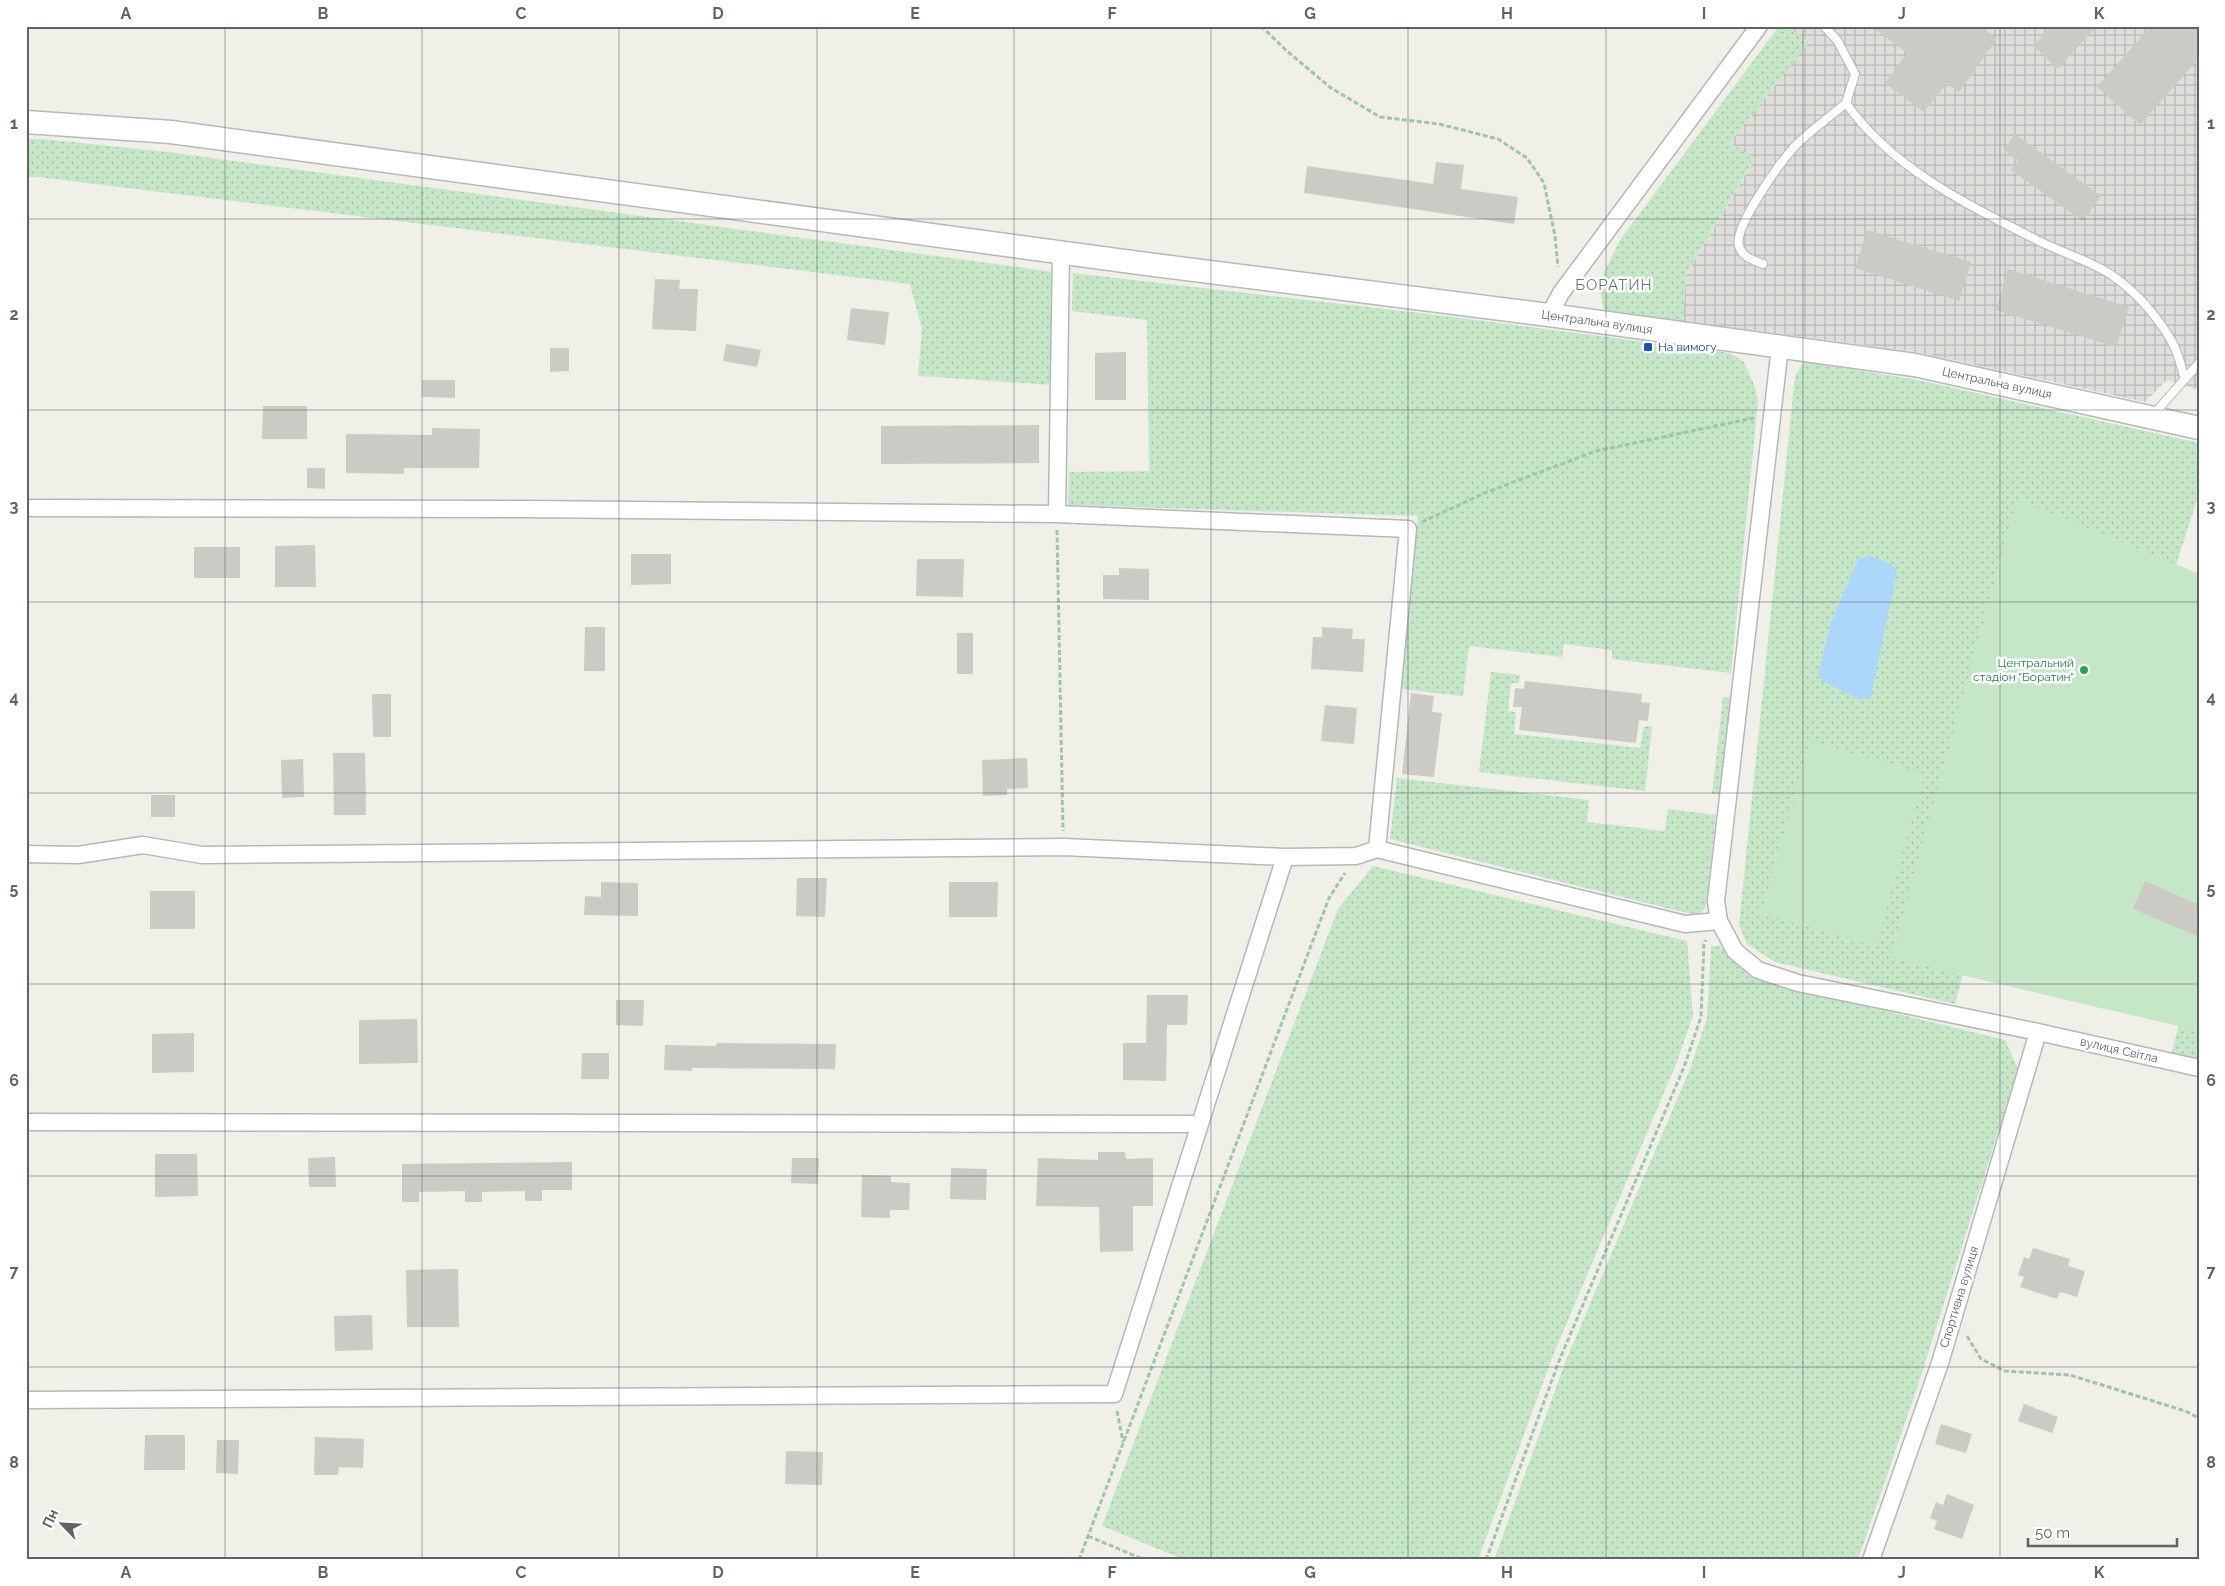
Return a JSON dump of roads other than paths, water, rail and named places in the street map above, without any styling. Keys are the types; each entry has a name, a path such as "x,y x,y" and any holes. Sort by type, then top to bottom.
{"street":[{"path":"1549,315 1561,293 1759,26"},
{"name":"Центральна вулиця","path":"26,122 171,132 1139,263 1549,315 1915,365 2199,428"},
{"path":"1057,514 1061,252"},
{"path":"26,854 78,855 143,845 202,856 1064,847 1285,857 1356,856 1377,849 1685,924 1719,921 1716,901 1780,347"},
{"path":"26,508 514,509 1057,514 1408,529 1377,849"},
{"path":"26,1400 1114,1394 1285,857"},
{"name":"вулиця Світла","path":"1719,921 1735,951 1758,970 1798,983 2038,1032 2199,1068"},
{"name":"Спортивна вулиця","path":"1871,1560 1940,1362 2038,1032"},
{"path":"26,1122 1200,1124"}],"lane":[{"path":"1763,264 1744,256 1738,245 1740,232 1750,210 1796,145 1846,103 1855,74 1837,40 1824,26"},
{"path":"1846,103 1862,126 1897,159 1963,200 2041,242 2112,275 2143,302 2172,341 2185,379"},
{"path":"2151,416 2199,364"}],"water":[{"path":"1871,556 1891,564 1897,571 1871,696 1860,700 1822,681 1818,674 1831,622 1858,559"}],"place":[{"name":"На вимогу","path":"1648,347"},
{"name":"Центральний стадіон \"Боратин\"","path":"2084,670"}],"district":[{"name":"БОРАТИН","path":"1614,285"}]}
